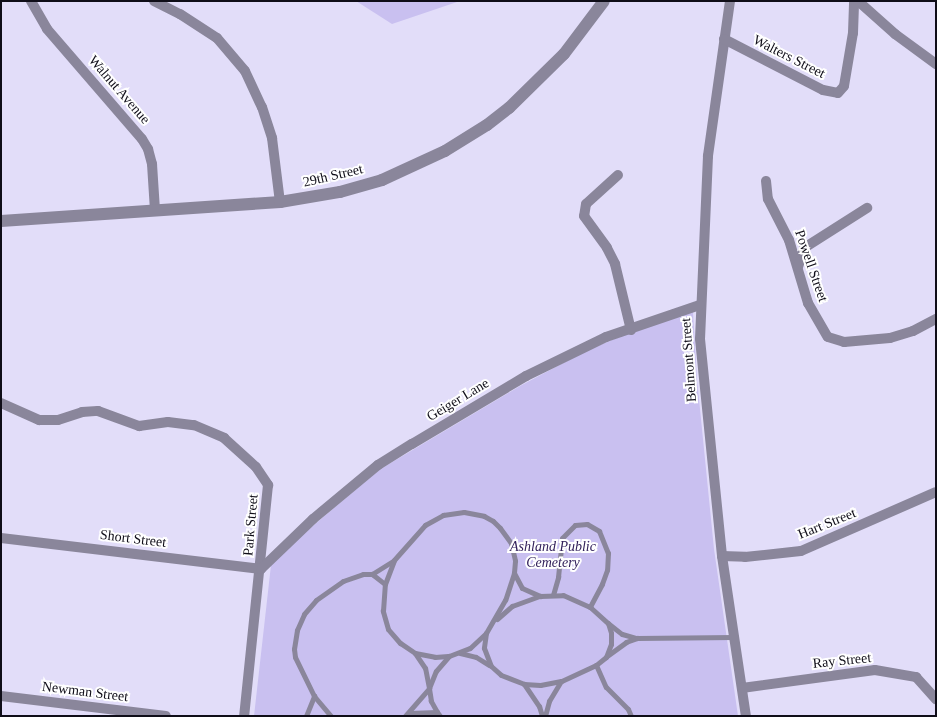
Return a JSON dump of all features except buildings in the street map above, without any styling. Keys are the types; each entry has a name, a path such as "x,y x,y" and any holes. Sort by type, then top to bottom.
{"street":[{"name":"Walnut Avenue","path":"31,1 47,29 142,139 148,149 152,164 155,210"},
{"path":"154,1 180,14 217,38 244,71 262,107 272,138 280,202"},
{"name":"29th Street","path":"1,221 280,202 340,192 382,180 422,163 466,139 509,108 542,77 583,32 604,1"},
{"name":"Belmont Street","path":"730,1 708,156 700,305 701,359 722,556 746,716"},
{"name":"Walters Street","path":"724,39 823,90 838,93 844,86 852,33 854,1"},
{"path":"858,1 895,34 936,64"},
{"path":"618,175 586,204 584,216 607,248 615,264 631,330"},
{"name":"Powell Street","path":"766,181 768,199 789,240 798,267 800,283 808,303 828,337 844,342 890,338 914,331 936,319"},
{"path":"798,267 804,248 867,208"},
{"name":"Geiger Lane","path":"261,569 313,519 378,465 526,376 606,338 700,305"},
{"name":"Park Street","path":"1,403 40,420 58,420 82,412 98,411 138,426 182,422 224,438 256,467 268,482 261,569 244,716"},
{"name":"Hart Street","path":"722,556 745,557 801,550 936,492"},
{"name":"Short Street","path":"1,538 261,569"},
{"name":"Ray Street","path":"742,688 875,670 916,677 936,699"},
{"name":"Newman Street","path":"1,696 166,716"}],"lane":[{"path":"331,716 314,696 295,657 294,649 300,622 316,600 329,589 343,581 363,574 372,574 394,560 425,525 444,515 464,512 484,516 500,528 511,543 514,552 514,573 494,623"},
{"path":"552,595 558,577 562,538 575,525 587,524 599,531 608,553 607,570 590,607"},
{"path":"394,560 384,584 382,611 388,629 400,644 415,653 435,657 449,656 470,648 512,606 540,596 552,595 573,598 590,607 622,634 637,638 734,637"},
{"path":"514,573 522,588 540,596"},
{"path":"372,574 384,584"},
{"path":"606,657 611,644 608,623"},
{"path":"486,633 484,648 491,666"},
{"path":"460,652 476,657 501,675 524,684 540,685 561,681 596,666 626,642 637,638"},
{"path":"407,715 438,714 431,701 425,668 415,653"},
{"path":"407,715 429,688 436,671 449,656"},
{"path":"596,666 606,687 628,709 631,716"},
{"path":"544,716 549,700 561,681"},
{"path":"524,684 544,716"},
{"path":"306,716 314,696"}],"green space":[{"path":"356,1 460,1 392,24"},
{"name":"Ashland Public Cemetery","path":"693,312 697,379 714,549 738,716 254,716 271,565 289,546 379,470 520,386 584,352 628,333"}]}
